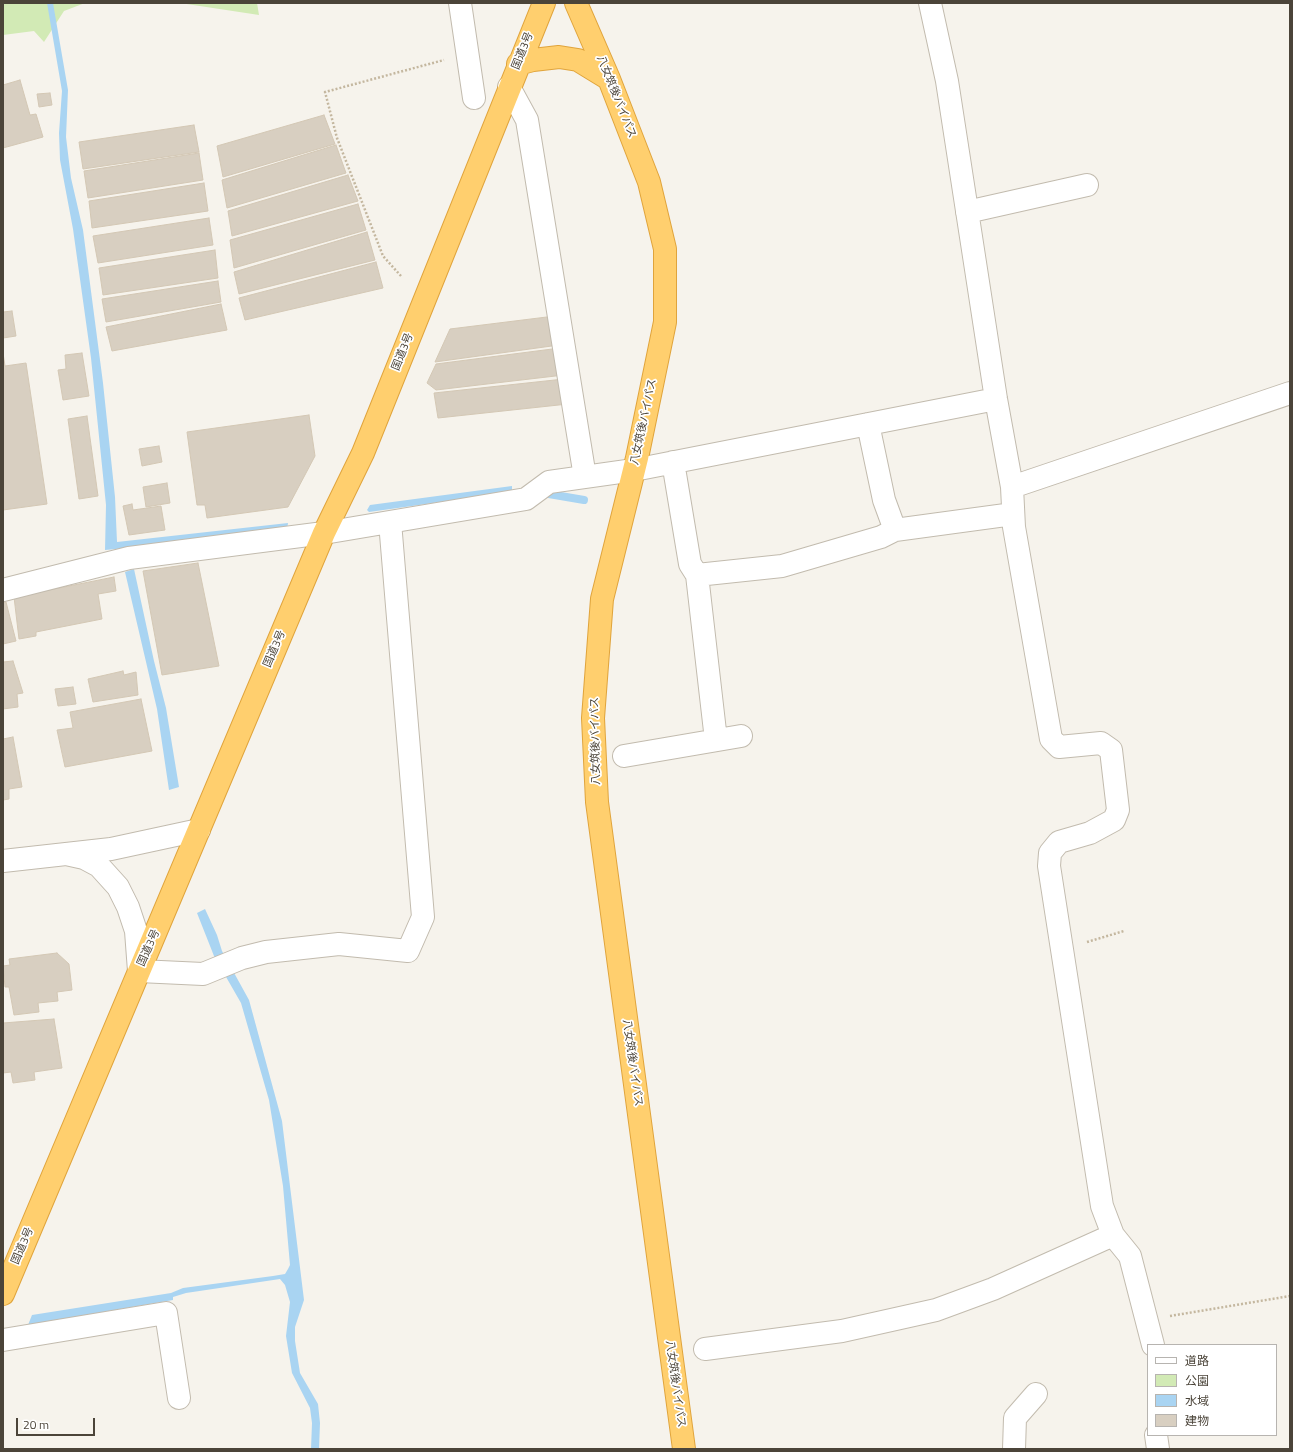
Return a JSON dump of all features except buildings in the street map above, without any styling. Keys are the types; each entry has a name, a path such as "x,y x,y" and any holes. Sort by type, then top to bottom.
{"highway":[{"name":"国道3号","path":"3,1294 324,533 363,453 518,64 544,3"},
{"name":"八女筑後バイパス","path":"576,3 609,79 649,182 664,249 665,322 634,470 602,599 593,718 598,810 684,1449"},
{"path":"518,64 533,60 559,57 578,60 609,79"}],"street":[{"path":"460,3 474,98"},
{"path":"930,3 947,81 996,399 1012,487 1013,514 1051,739 1060,747 1101,743 1111,750 1118,810 1114,820 1090,833 1058,842 1050,853 1048,866 1102,1206 1113,1235 1130,1256 1153,1344"},
{"path":"509,87 527,120 585,477"},
{"path":"967,212 1087,186"},
{"path":"1012,487 1290,393"},
{"path":"3,590 128,558 324,533 526,499 549,482 634,470 996,399"},
{"path":"868,424 884,500 895,530"},
{"path":"673,462 690,564 697,575 716,740"},
{"path":"697,575 782,566 895,530 1013,514"},
{"path":"66,854 84,858 98,866 118,886 128,907 136,931 139,971 203,974 235,960 266,952 339,944 408,951 423,917 390,522"},
{"path":"624,756 742,736"},
{"path":"3,861 140,844 199,830"},
{"path":"705,1349 842,1331 936,1310 993,1289 1113,1235"},
{"path":"3,1340 166,1313 179,1398"},
{"path":"1014,1449 1015,1418 1036,1394"},
{"path":"1156,1436 1158,1449"}],"path":[{"path":"401,276 383,256 337,138 325,92 467,54"},
{"path":"1062,950 1124,931"},
{"path":"1146,1320 1290,1296"}],"green space":[{"path":"3,3 85,3 64,11 44,42 34,31 3,35"},
{"path":"180,3 257,3 259,15"}],"water":[{"path":"47,3 53,3 68,90 66,137 71,178 83,230 103,383 115,497 117,542 288,523 287,530 193,542 105,550 106,505 91,358 73,229 60,160 59,133 62,91"},
{"path":"512,486 512,492 369,512 367,510 370,505"},
{"path":"134,569 166,708 179,787 169,790 157,709 125,572"},
{"path":"205,909 217,935 222,951 249,1000 282,1121 304,1300 295,1327 295,1341 300,1373 318,1404 320,1423 319,1449 311,1449 312,1423 310,1408 292,1373 286,1336 290,1302 285,1285 280,1279 186,1293 173,1297 173,1300 28,1325 32,1315 171,1293 183,1288 285,1274 290,1265 283,1186 269,1100 241,1003 214,956 197,913"}],"waterway":[{"path":"543,493 584,500"}]}
